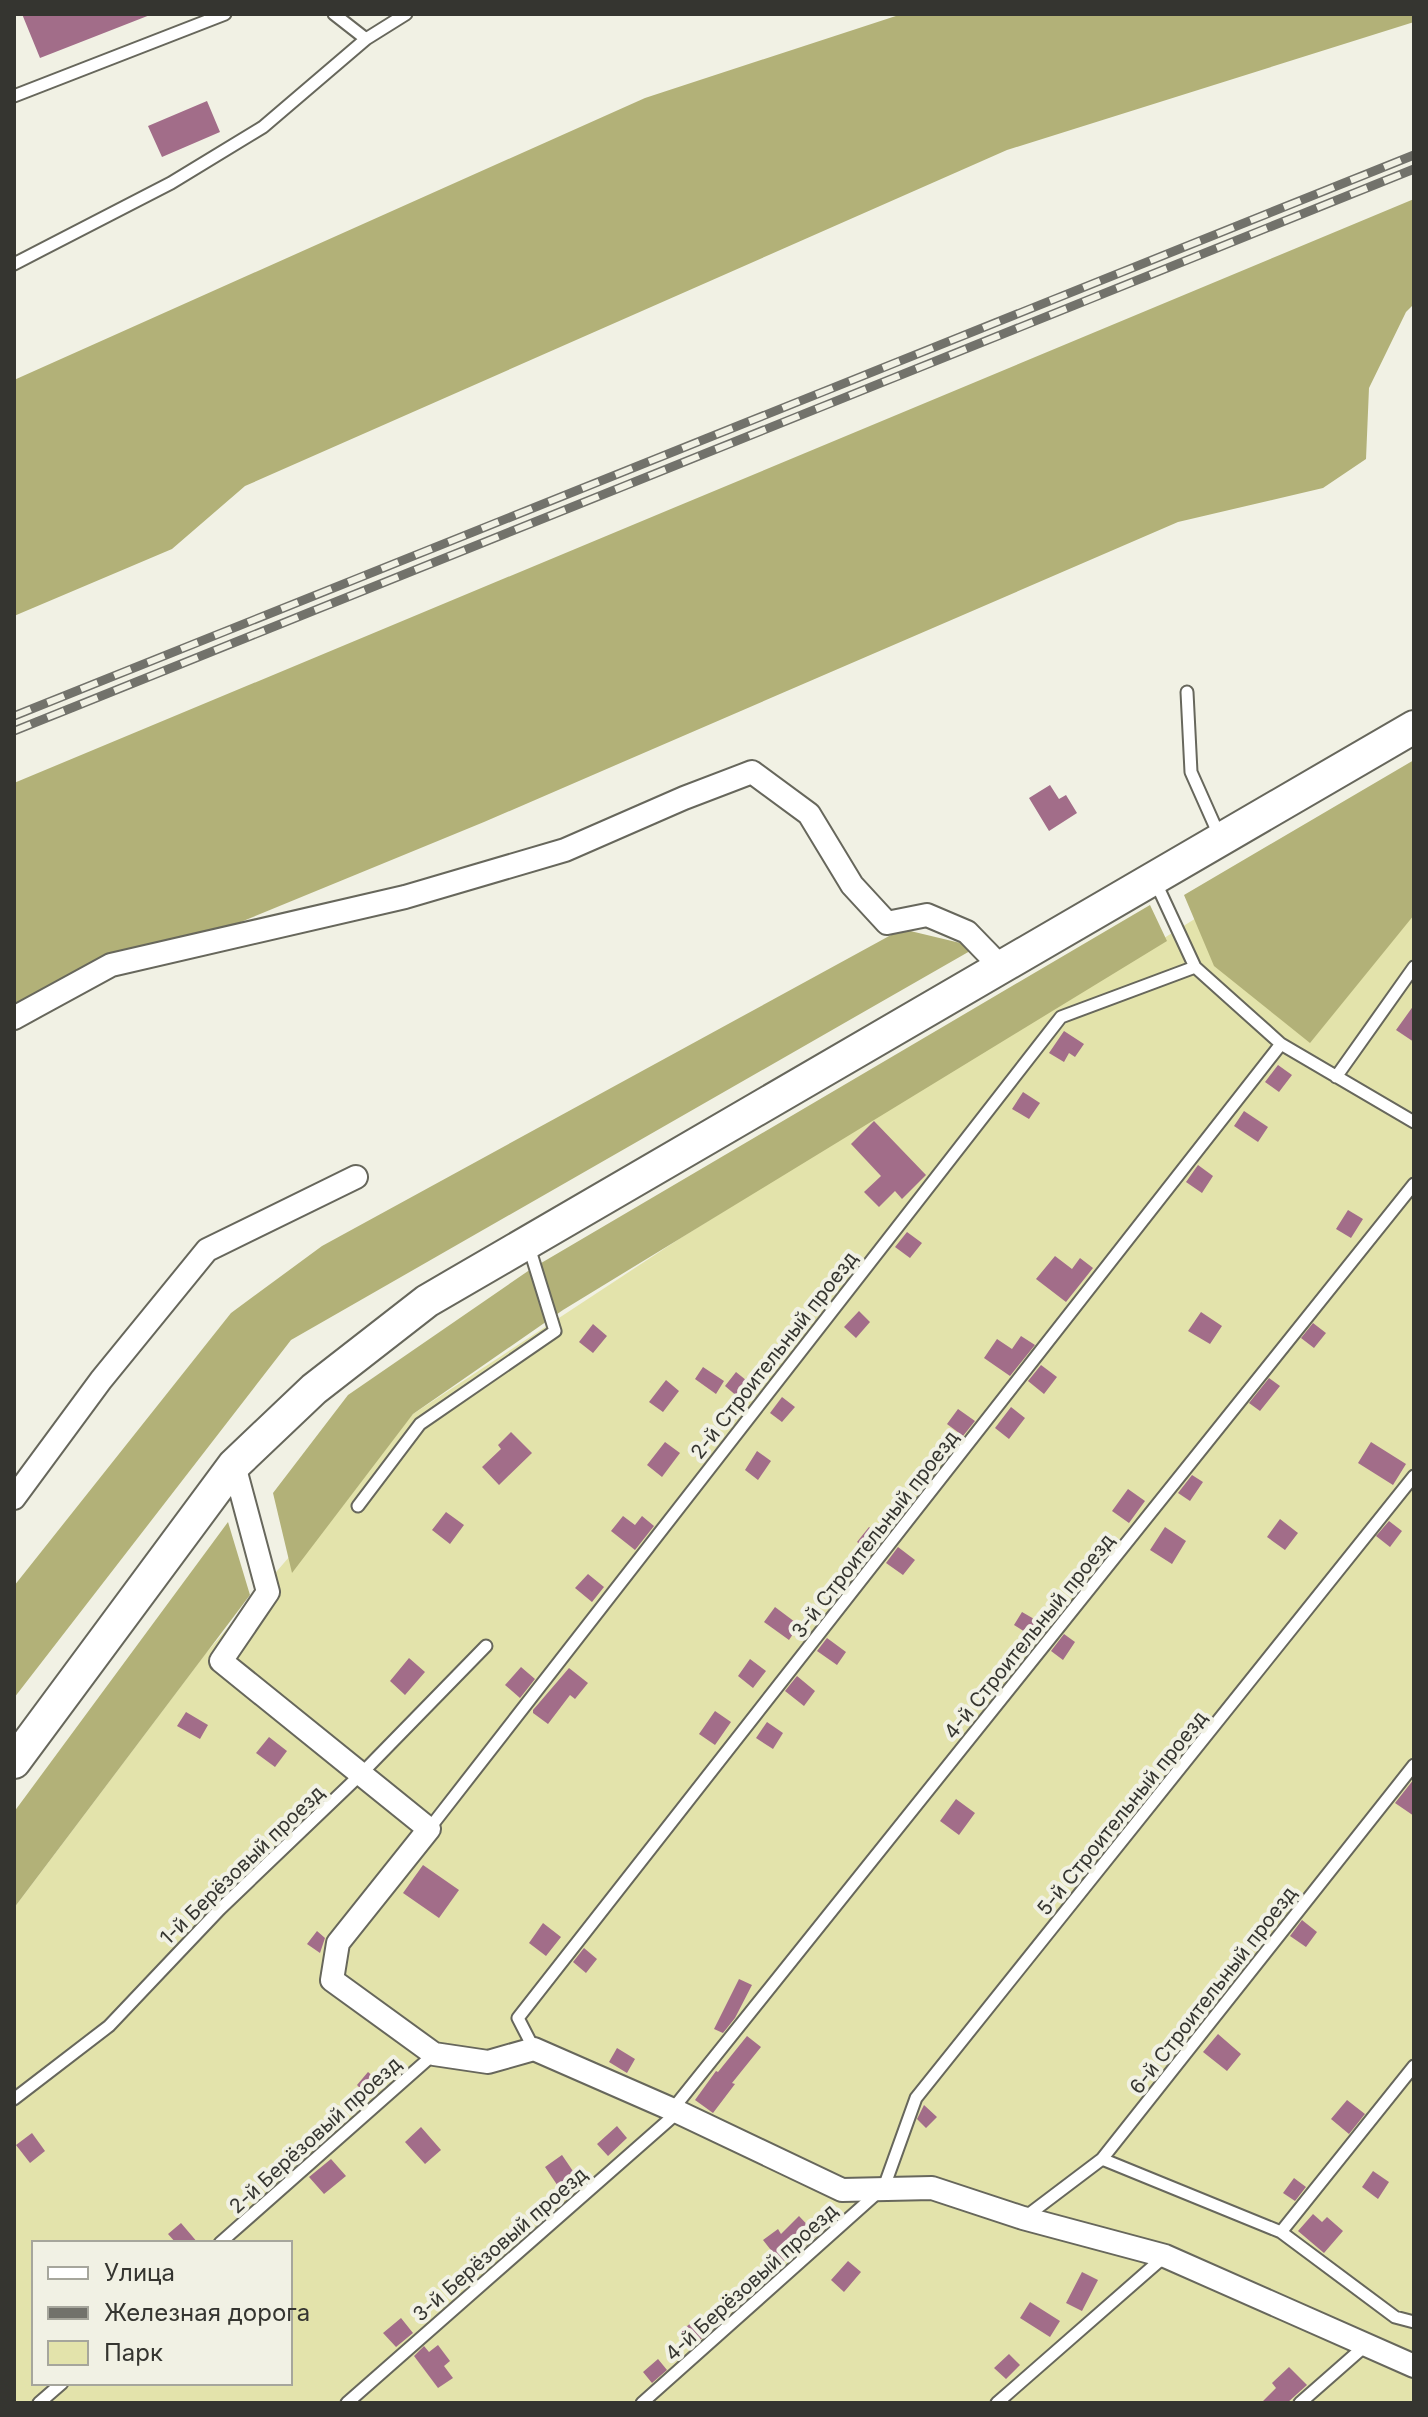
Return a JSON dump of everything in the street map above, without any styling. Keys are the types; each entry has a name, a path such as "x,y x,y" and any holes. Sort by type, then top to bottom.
{"main road":[{"path":"14,1762 234,1465 314,1389 427,1301 1414,727"}],"street":[{"path":"14,1018 111,965 405,897 565,850 752,772 809,814 852,885 887,923 927,915 967,932 1001,967"},
{"path":"14,1498 101,1380 207,1250 356,1177"},
{"path":"234,1465 268,1592 221,1661 429,1829 338,1943 332,1980 434,2054 488,2062 534,2049 842,2190 932,2188 1023,2218 1165,2256 1414,2366"}],"lane":[{"path":"14,96 225,14"},
{"path":"334,14 366,39"},
{"path":"14,264 171,183 263,127 366,39 406,14"},
{"path":"1187,692 1191,772 1221,840"},
{"path":"1154,878 1195,967 1281,1044 1414,1122"},
{"name":"2-й Строительный проезд","path":"429,1829 1061,1017 1195,967"},
{"path":"1336,1077 1414,967"},
{"name":"3-й Строительный проезд","path":"534,2049 518,2018 1281,1044"},
{"name":"4-й Строительный проезд","path":"675,2111 1414,1184"},
{"path":"358,1506 420,1424 555,1331 527,1243"},
{"name":"5-й Строительный проезд","path":"884,2187 916,2098 1414,1476"},
{"name":"1-й Берёзовый проезд","path":"14,2099 109,2026 220,1909 361,1774 486,1646"},
{"name":"6-й Строительный проезд","path":"1023,2218 1102,2159 1414,1765"},
{"name":"2-й Берёзовый проезд","path":"222,2241 434,2054"},
{"path":"1281,2232 1414,2066"},
{"name":"3-й Берёзовый проезд","path":"347,2403 675,2111"},
{"path":"1102,2159 1281,2232 1395,2317 1414,2322"},
{"name":"4-й Берёзовый проезд","path":"642,2403 884,2187"},
{"path":"997,2403 1165,2256"},
{"path":"1300,2403 1367,2345"},
{"path":"39,2403 60,2385"}],"green space":[{"path":"1414,783 1414,2403 14,2403 14,1908 206,1653 413,1414 679,1239"}],"shaded area":[{"path":"902,14 1414,14 1414,22 1007,150 245,486 172,549 14,616 14,380 645,98"},
{"path":"1414,199 1414,304 1406,312 1369,388 1366,459 1323,488 1178,522 484,822 14,1015 14,783"},
{"path":"1414,760 1414,915 1310,1043 1214,966 1184,895"},
{"path":"1150,905 1167,941 563,1310 413,1414 292,1573 273,1493 348,1395 531,1269"},
{"path":"902,929 977,947 291,1340 14,1698 14,1586 231,1313 322,1246"},
{"path":"228,1522 250,1595 14,1908 14,1812"}],"building":[{"path":"22,14 149,14 150,15 40,58"},
{"path":"207,101 220,132 162,157 148,126"},
{"path":"1050,785 1059,799 1066,795 1077,813 1049,831 1029,798"},
{"path":"1414,1005 1414,1042 1396,1030"},
{"path":"1064,1031 1084,1044 1075,1057 1069,1053 1064,1062 1049,1053"},
{"path":"1278,1065 1292,1075 1279,1092 1265,1082"},
{"path":"1023,1092 1040,1103 1029,1119 1012,1109"},
{"path":"1244,1111 1268,1127 1258,1142 1234,1126"},
{"path":"874,1121 926,1175 902,1199 895,1191 879,1207 864,1192 881,1176 851,1144"},
{"path":"1198,1165 1213,1176 1202,1193 1186,1182"},
{"path":"1348,1210 1363,1219 1351,1238 1336,1229"},
{"path":"907,1232 922,1243 910,1258 895,1247"},
{"path":"1055,1256 1072,1269 1080,1258 1093,1268 1066,1302 1036,1279"},
{"path":"859,1311 870,1322 856,1338 844,1327"},
{"path":"1201,1312 1222,1326 1210,1344 1188,1331"},
{"path":"1313,1323 1326,1333 1314,1348 1301,1338"},
{"path":"593,1324 607,1336 593,1353 579,1342"},
{"path":"1021,1336 1035,1345 1010,1376 984,1358 997,1339 1012,1349"},
{"path":"1041,1365 1057,1377 1044,1394 1028,1381"},
{"path":"703,1367 724,1381 716,1394 695,1379"},
{"path":"736,1372 757,1389 745,1403 725,1386"},
{"path":"1269,1378 1280,1386 1260,1411 1249,1403"},
{"path":"666,1380 679,1391 663,1412 649,1402"},
{"path":"782,1397 795,1407 782,1422 770,1413"},
{"path":"1011,1407 1025,1418 1009,1439 995,1428"},
{"path":"958,1409 975,1421 963,1436 947,1424"},
{"path":"511,1432 532,1453 499,1485 482,1467 501,1449 498,1445"},
{"path":"665,1442 680,1453 662,1477 647,1465"},
{"path":"1371,1442 1406,1464 1393,1485 1358,1463"},
{"path":"757,1451 771,1461 758,1480 745,1470"},
{"path":"1192,1475 1203,1482 1190,1501 1178,1493"},
{"path":"1128,1489 1145,1501 1129,1523 1112,1511"},
{"path":"446,1512 464,1525 450,1544 432,1530"},
{"path":"623,1516 635,1525 642,1516 654,1526 635,1550 611,1531"},
{"path":"1280,1519 1298,1533 1285,1550 1267,1537"},
{"path":"1389,1521 1402,1531 1390,1547 1376,1536"},
{"path":"869,1527 883,1538 871,1553 857,1542"},
{"path":"1165,1527 1186,1541 1172,1564 1150,1550"},
{"path":"898,1547 915,1560 903,1575 886,1563"},
{"path":"588,1574 604,1587 592,1602 575,1588"},
{"path":"775,1607 799,1625 789,1640 764,1622"},
{"path":"1022,1612 1048,1627 1038,1640 1014,1625"},
{"path":"1064,1634 1075,1642 1063,1660 1051,1651"},
{"path":"827,1638 846,1652 837,1665 817,1651"},
{"path":"409,1658 425,1672 405,1695 390,1681"},
{"path":"750,1659 766,1671 753,1688 738,1676"},
{"path":"521,1667 535,1679 520,1698 505,1685"},
{"path":"569,1668 588,1683 575,1699 570,1695 548,1724 533,1710"},
{"path":"797,1676 815,1691 804,1706 785,1691"},
{"path":"715,1711 731,1722 715,1745 699,1734"},
{"path":"186,1712 208,1725 200,1739 177,1726"},
{"path":"767,1722 783,1733 773,1749 756,1738"},
{"path":"269,1737 287,1751 275,1767 256,1753"},
{"path":"1414,1779 1414,1816 1395,1803"},
{"path":"956,1799 975,1813 959,1835 940,1821"},
{"path":"423,1865 459,1890 439,1918 403,1893"},
{"path":"1302,1920 1317,1932 1306,1947 1290,1936"},
{"path":"543,1923 561,1937 546,1956 529,1943"},
{"path":"317,1931 325,1938 320,1953 307,1944"},
{"path":"584,1948 597,1959 586,1973 573,1962"},
{"path":"739,1979 752,1985 735,2018 723,2033 714,2029"},
{"path":"1218,2034 1241,2054 1227,2071 1203,2052"},
{"path":"747,2036 761,2047 713,2113 695,2100"},
{"path":"617,2048 635,2059 627,2073 609,2062"},
{"path":"368,2072 381,2083 369,2097 357,2085"},
{"path":"1347,2100 1365,2114 1349,2134 1331,2119"},
{"path":"924,2105 937,2117 926,2128 917,2119"},
{"path":"617,2126 627,2138 608,2156 597,2144"},
{"path":"421,2127 441,2150 425,2164 405,2142"},
{"path":"32,2133 45,2151 30,2163 16,2145"},
{"path":"562,2155 579,2180 562,2192 545,2167"},
{"path":"331,2159 346,2176 324,2194 309,2177"},
{"path":"1373,2171 1389,2182 1378,2199 1362,2187"},
{"path":"1294,2178 1306,2187 1295,2201 1283,2193"},
{"path":"1313,2214 1322,2222 1327,2217 1343,2231 1324,2253 1298,2231"},
{"path":"799,2216 817,2235 781,2263 763,2240 778,2229 781,2234"},
{"path":"181,2223 196,2241 174,2241 168,2234"},
{"path":"848,2261 861,2272 844,2292 831,2280"},
{"path":"1082,2272 1098,2280 1082,2311 1066,2303"},
{"path":"1030,2302 1060,2321 1050,2337 1020,2318"},
{"path":"401,2318 413,2333 396,2347 383,2333"},
{"path":"697,2318 709,2332 693,2346 681,2331"},
{"path":"438,2345 450,2361 444,2366 453,2378 438,2388 414,2356 424,2346 429,2352"},
{"path":"1009,2354 1020,2365 1006,2379 994,2368"},
{"path":"658,2359 667,2370 652,2383 643,2372"},
{"path":"1289,2367 1307,2385 1287,2403 1261,2403 1276,2388 1272,2383"}],"railway":[{"path":"14,716 1414,155"},
{"path":"14,731 1414,169"}]}
